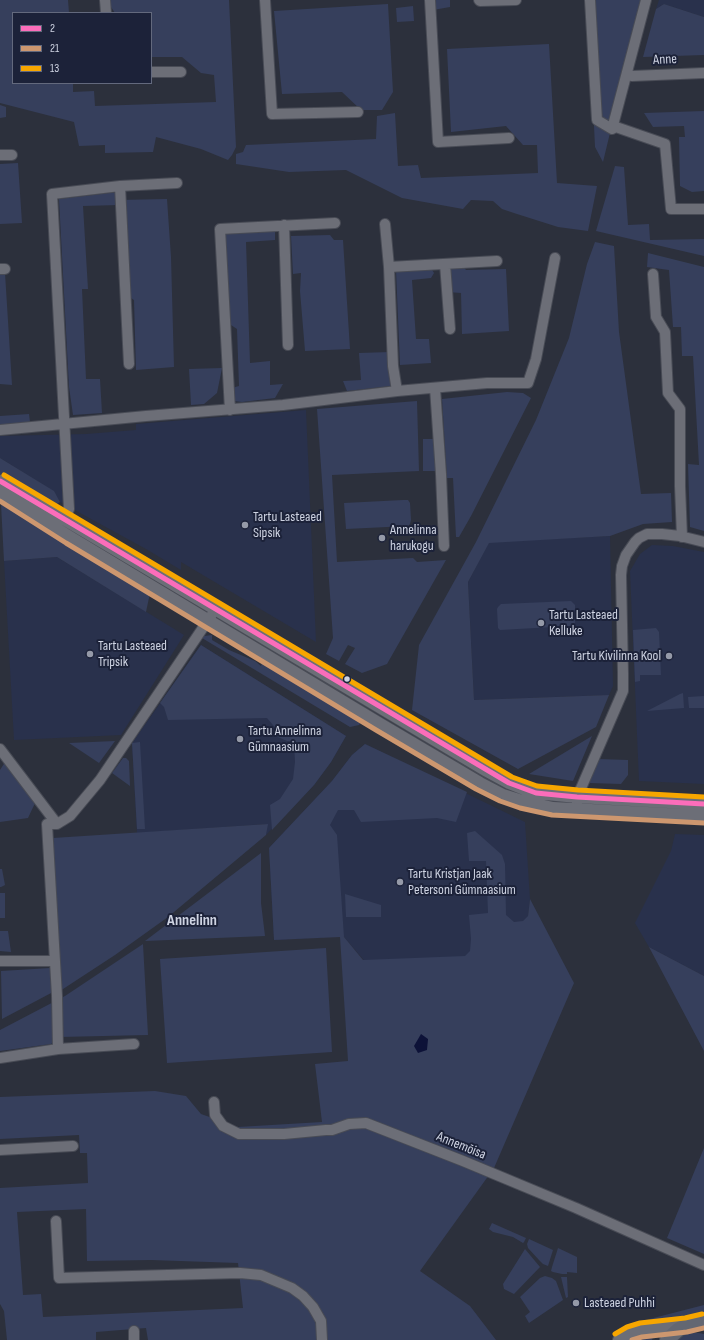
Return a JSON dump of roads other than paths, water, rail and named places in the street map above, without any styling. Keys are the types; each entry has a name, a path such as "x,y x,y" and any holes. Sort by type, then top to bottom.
{"main road":[{"path":"667,1340 678,1330 697,1324"}],"street":[{"path":"105,0 106,12"},
{"path":"265,0 272,114 358,112"},
{"path":"430,0 438,142 509,138"},
{"path":"479,0 516,0"},
{"path":"590,0 597,120 612,129 616,127 665,144 670,209 704,209"},
{"name":"Anne","path":"612,129 646,0"},
{"path":"152,72 181,72"},
{"name":"Anne","path":"627,74 632,76 704,72"},
{"path":"0,155 12,155"},
{"path":"64,519 69,509 52,194 120,186 177,183"},
{"path":"120,186 129,364"},
{"path":"230,410 220,229 335,223"},
{"path":"385,224 389,267 393,366 397,391"},
{"path":"284,226 288,345"},
{"path":"0,430 283,405 397,391 487,383 528,384 536,359 555,258"},
{"path":"389,267 497,261"},
{"path":"445,264 450,329"},
{"path":"653,274 656,317 665,332 668,393 680,409 680,486 682,537"},
{"path":"435,388 444,546"},
{"path":"0,481 503,780 536,793 577,804 704,816"},
{"path":"0,493 208,620 480,783 503,795 522,802 553,808 577,804 704,804"},
{"path":"577,804 623,691 621,575 626,555 639,538 647,534 662,534 704,542"},
{"path":"58,1048 55,960 47,824 57,824 70,816 100,780 215,610"},
{"path":"0,749 57,824"},
{"path":"0,961 55,960"},
{"path":"0,1058 58,1048 134,1044"},
{"name":"Annemõisa","path":"214,1102 215,1115 223,1126 239,1134 291,1133 332,1130 349,1124 366,1123 576,1208 704,1266"},
{"path":"0,1150 73,1146"},
{"path":"56,1221 59,1278 240,1273 261,1275 292,1288 308,1301 313,1307 320,1321 322,1340"},
{"path":"619,1340 630,1333 641,1330 697,1324"}],"place":[{"name":"Tartu Lasteaed Sipsik","path":"245,525"},
{"name":"Annelinna harukogu","path":"382,538"},
{"name":"Tartu Lasteaed Kelluke","path":"541,623"},
{"name":"Tartu Lasteaed Tripsik","path":"90,654"},
{"name":"Tartu Kivilinna Kool","path":"669,656"},
{"name":"Tartu Annelinna Gümnaasium","path":"240,739"},
{"name":"Tartu Kristjan Jaak Petersoni Gümnaasium","path":"400,882"},
{"name":"Lasteaed Puhhi","path":"576,1303"}],"district":[{"name":"Annelinn","path":"192,921"}]}
